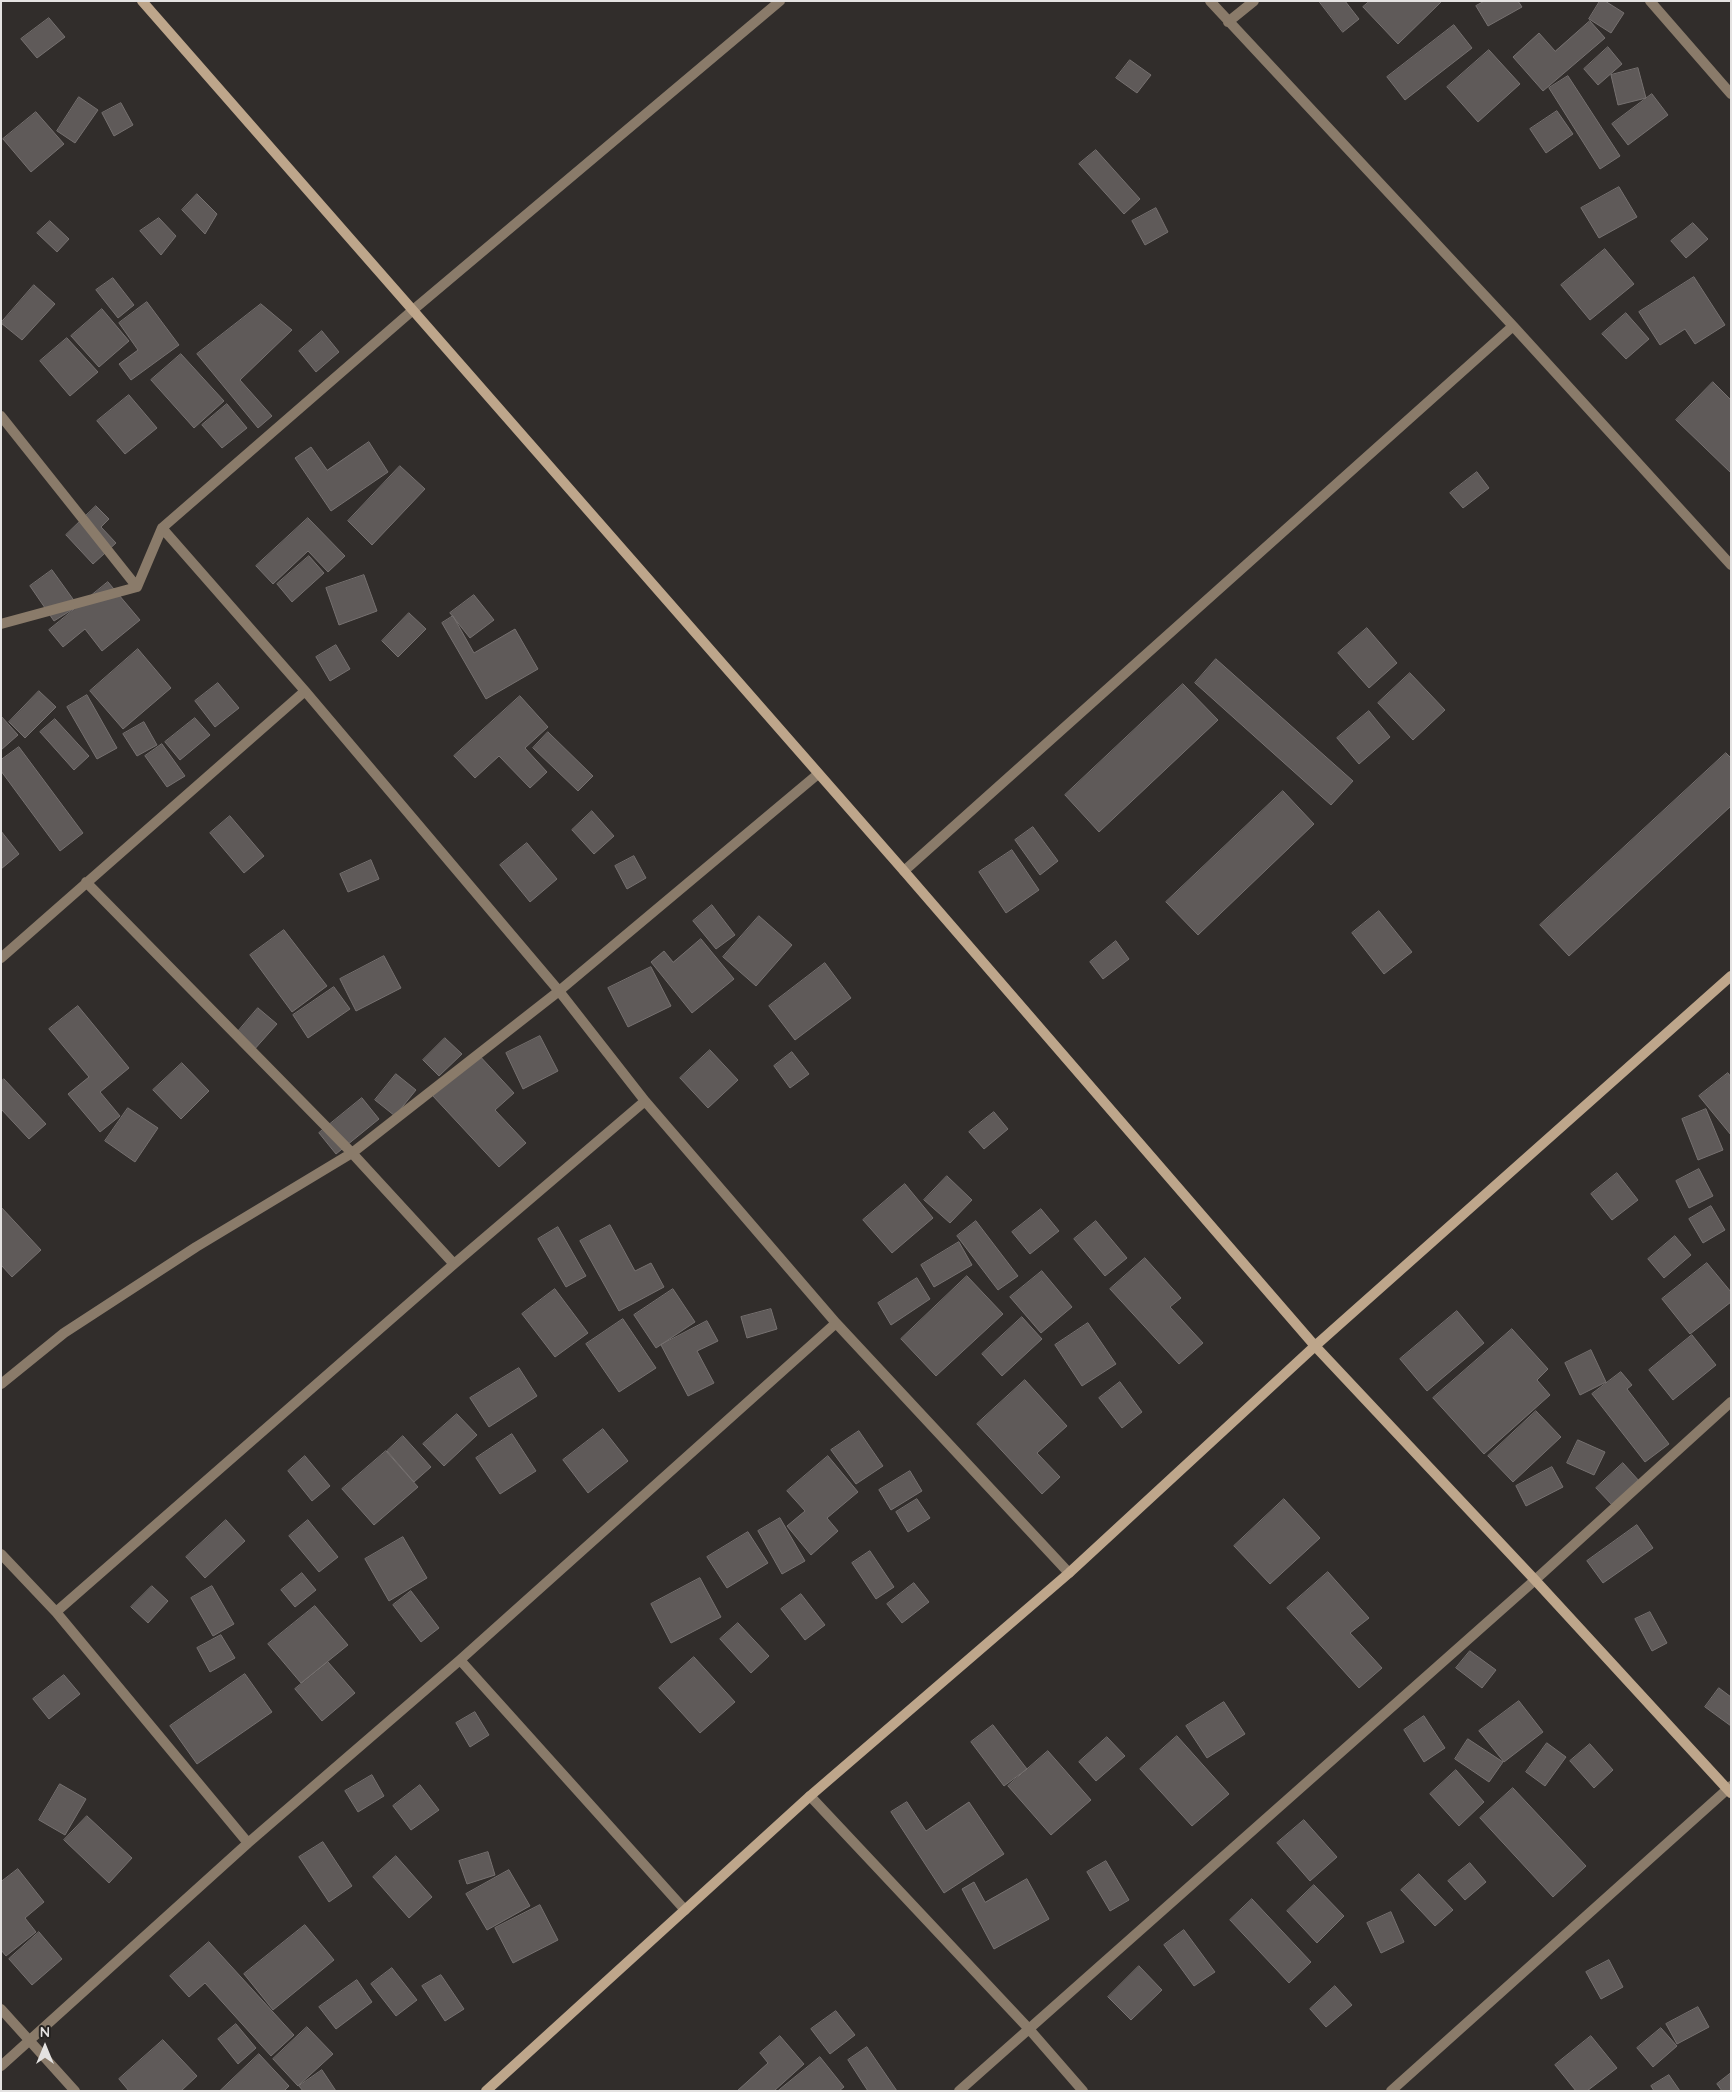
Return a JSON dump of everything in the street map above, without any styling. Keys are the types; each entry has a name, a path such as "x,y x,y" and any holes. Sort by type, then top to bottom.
{"street":[{"path":"142,1 904,871 1315,1346 1730,1789 1391,2091"},
{"path":"137,587 162,528 413,310 780,1"},
{"path":"1210,1 1513,326 1731,565"},
{"path":"1228,22 1254,1"},
{"path":"1650,1 1731,94"},
{"path":"904,871 1513,326"},
{"path":"1,416 137,587"},
{"path":"162,528 305,691 559,991 645,1101 836,1323 1069,1573"},
{"path":"1,624 137,587"},
{"path":"1,958 305,691"},
{"path":"1,1384 64,1333 196,1247 352,1153 559,991 818,774"},
{"path":"86,882 352,1153 454,1264"},
{"path":"486,2091 810,1796 1069,1573 1315,1346 1731,976"},
{"path":"56,1612 454,1264 645,1101"},
{"path":"1,2066 30,2042 248,1843 460,1660 836,1323"},
{"path":"959,2091 1535,1580 1731,1402"},
{"path":"1,1554 56,1612 248,1843"},
{"path":"460,1660 685,1910"},
{"path":"810,1796 1029,2029 1084,2091"},
{"path":"1,2009 75,2091"}],"building":[{"path":"1319,1 1345,1 1359,19 1343,32"},
{"path":"1370,1 1441,2 1398,44 1363,7"},
{"path":"1485,1 1518,1 1522,7 1488,26 1476,6"},
{"path":"1600,1 1605,1 1624,13 1611,33 1589,19"},
{"path":"49,18 65,37 37,58 21,39"},
{"path":"1590,21 1605,38 1543,91 1513,57 1539,33 1555,51"},
{"path":"1454,25 1472,48 1405,100 1387,77"},
{"path":"1608,47 1622,64 1598,85 1584,69"},
{"path":"1489,50 1520,84 1478,122 1447,87"},
{"path":"1130,60 1151,75 1137,93 1116,78"},
{"path":"1638,68 1646,98 1618,105 1611,75"},
{"path":"1568,76 1620,156 1600,169 1549,88"},
{"path":"1652,94 1668,115 1628,145 1612,124"},
{"path":"79,97 98,110 75,143 57,131"},
{"path":"121,103 133,125 114,136 102,113"},
{"path":"1557,111 1573,134 1546,153 1530,129"},
{"path":"36,112 64,144 31,172 3,139"},
{"path":"1096,150 1140,199 1124,214 1079,164"},
{"path":"1619,187 1637,217 1599,238 1581,208"},
{"path":"197,194 217,214 205,234 182,210"},
{"path":"1156,208 1168,232 1145,245 1132,221"},
{"path":"159,218 176,236 161,255 140,231"},
{"path":"50,221 69,239 57,252 37,233"},
{"path":"1693,223 1708,239 1686,258 1671,241"},
{"path":"1605,249 1634,284 1590,320 1561,285"},
{"path":"1694,277 1725,325 1695,344 1685,329 1660,345 1639,312"},
{"path":"113,278 134,305 118,318 96,290"},
{"path":"34,285 55,304 22,340 1,323"},
{"path":"147,302 179,345 131,380 119,364 138,350 119,323"},
{"path":"261,304 292,330 240,380 272,416 258,428 197,354"},
{"path":"102,309 129,341 99,367 71,336"},
{"path":"1626,313 1649,339 1626,359 1602,334"},
{"path":"322,331 339,352 316,372 299,351"},
{"path":"67,338 98,372 70,396 40,361"},
{"path":"181,354 224,401 194,428 151,380"},
{"path":"1713,382 1731,400 1731,473 1676,420"},
{"path":"129,395 157,428 125,454 97,421"},
{"path":"227,404 247,428 222,448 202,425"},
{"path":"369,442 388,472 331,511 295,458 311,447 327,470"},
{"path":"400,466 425,489 372,545 348,521"},
{"path":"1477,472 1489,488 1463,508 1450,493"},
{"path":"96,506 109,519 101,527 116,543 93,564 66,535"},
{"path":"308,518 345,556 328,572 308,551 273,584 256,566"},
{"path":"309,556 324,573 292,602 277,584"},
{"path":"52,570 78,606 54,621 30,586"},
{"path":"364,575 377,611 339,625 326,588"},
{"path":"108,582 140,620 102,651 85,629 63,647 49,630"},
{"path":"474,595 494,620 470,638 450,613"},
{"path":"409,613 426,629 398,657 382,641"},
{"path":"453,616 474,653 515,629 538,669 486,699 442,623"},
{"path":"1367,628 1397,663 1369,688 1338,653"},
{"path":"336,645 350,669 330,681 316,657"},
{"path":"138,649 171,688 123,729 90,691"},
{"path":"1216,659 1353,781 1331,805 1195,683"},
{"path":"1410,673 1445,710 1413,740 1378,703"},
{"path":"218,683 239,708 215,727 195,701"},
{"path":"1183,684 1218,720 1099,832 1065,795"},
{"path":"39,691 56,707 25,738 9,722"},
{"path":"87,695 117,748 97,759 67,707"},
{"path":"520,696 548,727 525,748 547,772 530,788 499,756 475,778 454,756"},
{"path":"1369,711 1390,737 1359,764 1337,738"},
{"path":"1,716 18,735 1,750"},
{"path":"195,718 210,735 180,760 165,742"},
{"path":"55,719 89,756 74,770 40,732"},
{"path":"144,722 157,745 137,756 123,734"},
{"path":"548,732 593,776 578,791 533,748"},
{"path":"162,744 185,776 167,787 145,756"},
{"path":"19,747 83,833 60,851 1,771 1,760"},
{"path":"1726,753 1731,758 1731,806 1569,956 1540,925"},
{"path":"1283,791 1314,824 1198,935 1166,902"},
{"path":"592,811 614,836 594,854 572,830"},
{"path":"230,816 264,856 244,873 210,833"},
{"path":"1033,827 1058,861 1040,875 1015,840"},
{"path":"1,831 19,854 1,869"},
{"path":"527,843 557,879 530,902 500,865"},
{"path":"1012,850 1039,890 1006,913 979,872"},
{"path":"634,856 646,878 627,889 615,866"},
{"path":"371,860 379,879 348,892 340,874"},
{"path":"712,905 735,935 716,949 693,921"},
{"path":"1379,911 1412,952 1384,974 1352,933"},
{"path":"759,916 792,945 756,986 723,957"},
{"path":"284,930 327,986 292,1012 250,955"},
{"path":"701,939 734,979 692,1013 651,962 664,951 673,962"},
{"path":"1116,941 1129,959 1103,979 1090,962"},
{"path":"384,956 401,988 356,1011 340,979"},
{"path":"825,963 851,998 795,1040 769,1006"},
{"path":"651,967 671,1006 628,1027 608,988"},
{"path":"334,987 350,1009 308,1038 293,1015"},
{"path":"78,1006 129,1068 100,1092 120,1116 100,1132 68,1094 89,1077 49,1029"},
{"path":"258,1008 277,1024 253,1051 235,1035"},
{"path":"540,1036 558,1071 523,1089 506,1053"},
{"path":"445,1038 462,1054 439,1076 423,1060"},
{"path":"710,1050 738,1080 708,1108 680,1078"},
{"path":"792,1052 809,1074 790,1088 774,1066"},
{"path":"477,1053 514,1093 495,1110 526,1143 499,1167 432,1095"},
{"path":"182,1063 209,1091 181,1119 153,1090"},
{"path":"1728,1073 1731,1077 1731,1135 1699,1096"},
{"path":"396,1074 416,1090 395,1116 375,1100"},
{"path":"4,1079 46,1124 29,1139 1,1109 1,1082"},
{"path":"362,1098 379,1119 336,1154 319,1133"},
{"path":"128,1108 158,1128 135,1162 105,1141"},
{"path":"1706,1109 1723,1150 1698,1160 1682,1119"},
{"path":"994,1112 1008,1129 984,1149 969,1132"},
{"path":"1699,1169 1713,1196 1689,1208 1676,1181"},
{"path":"1617,1173 1638,1200 1612,1220 1591,1194"},
{"path":"947,1176 972,1200 950,1223 924,1200"},
{"path":"905,1184 933,1218 892,1253 863,1220"},
{"path":"1711,1206 1725,1230 1703,1243 1689,1219"},
{"path":"1,1207 41,1250 12,1277 1,1265"},
{"path":"1041,1209 1059,1231 1030,1254 1012,1232"},
{"path":"976,1221 1018,1276 998,1290 957,1236"},
{"path":"1096,1221 1127,1258 1105,1276 1074,1239"},
{"path":"610,1225 635,1271 651,1263 664,1287 619,1311 580,1241"},
{"path":"558,1227 586,1276 566,1287 538,1239"},
{"path":"1675,1236 1691,1255 1664,1278 1648,1259"},
{"path":"959,1242 972,1265 934,1287 921,1265"},
{"path":"1145,1258 1181,1298 1170,1307 1203,1343 1179,1364 1110,1289"},
{"path":"1707,1263 1731,1292 1731,1302 1690,1334 1662,1299"},
{"path":"1042,1271 1072,1307 1041,1333 1010,1297"},
{"path":"967,1276 1003,1314 936,1376 901,1339"},
{"path":"917,1278 930,1299 891,1325 878,1303"},
{"path":"555,1289 588,1333 555,1357 522,1314"},
{"path":"673,1289 695,1322 656,1348 634,1315"},
{"path":"771,1309 777,1329 747,1338 741,1317"},
{"path":"1457,1311 1484,1343 1427,1391 1400,1359"},
{"path":"1022,1317 1042,1339 1002,1376 982,1354"},
{"path":"623,1319 656,1368 619,1392 586,1344"},
{"path":"707,1321 718,1341 697,1351 714,1383 688,1396 661,1345"},
{"path":"1088,1323 1116,1364 1082,1386 1055,1345"},
{"path":"1512,1329 1548,1369 1537,1380 1550,1395 1484,1454 1433,1398"},
{"path":"1692,1335 1716,1365 1673,1400 1649,1370"},
{"path":"1591,1350 1606,1382 1580,1395 1565,1363"},
{"path":"519,1368 537,1396 489,1427 470,1398"},
{"path":"1621,1372 1632,1385 1627,1389 1669,1444 1645,1462 1592,1394"},
{"path":"1025,1380 1067,1426 1037,1453 1060,1477 1042,1494 977,1424"},
{"path":"1120,1382 1142,1412 1122,1428 1099,1398"},
{"path":"1536,1411 1561,1437 1513,1482 1488,1456"},
{"path":"457,1414 477,1435 444,1466 423,1444"},
{"path":"603,1429 628,1461 588,1493 563,1460"},
{"path":"859,1431 883,1466 856,1484 831,1450"},
{"path":"512,1434 536,1471 500,1494 476,1458"},
{"path":"403,1436 431,1467 414,1482 387,1451"},
{"path":"1578,1440 1605,1452 1594,1475 1567,1463"},
{"path":"386,1451 418,1487 374,1525 342,1489"},
{"path":"305,1456 330,1486 312,1501 288,1471"},
{"path":"828,1456 858,1492 827,1518 838,1531 811,1555 787,1526 805,1511 787,1491"},
{"path":"1623,1463 1640,1482 1613,1506 1596,1488"},
{"path":"1552,1467 1563,1487 1526,1506 1516,1486"},
{"path":"910,1471 922,1491 891,1510 879,1490"},
{"path":"917,1499 930,1518 908,1532 896,1512"},
{"path":"1284,1499 1320,1538 1270,1584 1234,1546"},
{"path":"780,1518 805,1561 782,1574 758,1531"},
{"path":"226,1520 245,1541 205,1578 186,1557"},
{"path":"308,1520 338,1557 319,1572 289,1536"},
{"path":"1637,1525 1653,1548 1603,1583 1587,1561"},
{"path":"748,1532 768,1563 727,1588 707,1557"},
{"path":"403,1537 427,1578 389,1601 365,1559"},
{"path":"870,1551 894,1587 876,1599 852,1563"},
{"path":"1328,1572 1369,1618 1350,1633 1382,1668 1359,1688 1287,1608"},
{"path":"302,1573 316,1590 295,1607 281,1590"},
{"path":"700,1578 721,1617 671,1643 651,1604"},
{"path":"914,1583 929,1602 902,1623 887,1604"},
{"path":"152,1586 168,1601 148,1623 131,1607"},
{"path":"212,1586 234,1624 213,1636 191,1598"},
{"path":"411,1591 439,1628 421,1642 393,1605"},
{"path":"801,1594 825,1625 805,1640 781,1609"},
{"path":"315,1606 348,1645 301,1683 268,1644"},
{"path":"1650,1612 1667,1643 1652,1651 1635,1619"},
{"path":"738,1623 769,1656 751,1673 720,1639"},
{"path":"221,1635 235,1658 210,1672 197,1648"},
{"path":"1470,1651 1496,1670 1482,1688 1456,1668"},
{"path":"694,1657 735,1702 700,1733 659,1688"},
{"path":"328,1662 355,1693 322,1721 295,1689"},
{"path":"245,1674 272,1712 197,1764 170,1726"},
{"path":"64,1675 80,1694 49,1719 33,1699"},
{"path":"1719,1688 1731,1697 1731,1726 1705,1707"},
{"path":"1519,1701 1543,1732 1504,1762 1479,1731"},
{"path":"1224,1702 1245,1734 1207,1758 1186,1726"},
{"path":"475,1712 489,1735 470,1747 456,1723"},
{"path":"1424,1716 1445,1748 1424,1762 1404,1730"},
{"path":"993,1725 1027,1769 1004,1786 971,1742"},
{"path":"1177,1736 1229,1794 1192,1826 1140,1769"},
{"path":"1107,1737 1125,1756 1096,1781 1079,1762"},
{"path":"1468,1739 1503,1762 1489,1782 1455,1759"},
{"path":"1547,1743 1566,1757 1545,1786 1526,1772"},
{"path":"1590,1744 1613,1770 1594,1788 1570,1761"},
{"path":"1048,1751 1091,1800 1051,1835 1008,1786"},
{"path":"1456,1770 1484,1802 1459,1826 1430,1794"},
{"path":"372,1775 384,1796 358,1812 345,1791"},
{"path":"60,1784 86,1799 65,1835 39,1820"},
{"path":"420,1785 439,1810 411,1830 393,1806"},
{"path":"1513,1788 1586,1866 1553,1897 1480,1818"},
{"path":"907,1802 926,1831 969,1802 1004,1854 944,1893 891,1812"},
{"path":"87,1816 132,1858 109,1883 64,1840"},
{"path":"1304,1820 1337,1857 1310,1881 1277,1843"},
{"path":"323,1842 352,1886 329,1902 299,1857"},
{"path":"488,1852 495,1875 467,1884 459,1861"},
{"path":"396,1856 432,1897 409,1918 373,1877"},
{"path":"1106,1861 1129,1900 1110,1911 1087,1872"},
{"path":"1470,1863 1486,1882 1465,1900 1448,1881"},
{"path":"18,1869 44,1902 25,1918 36,1932 6,1956 1,1950 1,1882"},
{"path":"509,1870 530,1906 487,1930 466,1894"},
{"path":"1419,1874 1453,1910 1435,1926 1401,1890"},
{"path":"1027,1879 1049,1919 994,1949 962,1889 974,1882 985,1902"},
{"path":"1314,1885 1344,1916 1317,1943 1287,1911"},
{"path":"1252,1899 1311,1962 1289,1983 1230,1920"},
{"path":"540,1905 558,1940 513,1963 495,1928"},
{"path":"1391,1912 1404,1942 1381,1953 1367,1923"},
{"path":"305,1925 334,1960 273,2010 244,1974"},
{"path":"1184,1930 1215,1972 1194,1986 1164,1945"},
{"path":"39,1932 62,1959 32,1985 9,1959"},
{"path":"209,1942 294,2035 271,2056 205,1983 189,1997 170,1976"},
{"path":"1609,1960 1623,1987 1601,1999 1586,1972"},
{"path":"1139,1966 1162,1990 1131,2020 1108,1997"},
{"path":"392,1968 417,2000 396,2016 371,1984"},
{"path":"441,1975 464,2009 445,2021 422,1986"},
{"path":"357,1980 372,2002 336,2029 319,2007"},
{"path":"1335,1986 1352,2005 1326,2027 1310,2009"},
{"path":"1698,2007 1709,2027 1677,2044 1666,2024"},
{"path":"836,2011 855,2035 830,2054 811,2029"},
{"path":"236,2024 256,2048 238,2064 218,2039"},
{"path":"307,2027 333,2054 298,2086 273,2059"},
{"path":"1661,2028 1677,2046 1653,2067 1637,2048"},
{"path":"780,2036 804,2064 774,2091 737,2091 768,2063 760,2053"},
{"path":"1591,2036 1617,2068 1587,2091 1576,2091 1555,2065"},
{"path":"163,2040 197,2076 181,2091 129,2091 119,2079"},
{"path":"867,2047 897,2091 868,2091 848,2060"},
{"path":"259,2054 289,2086 284,2091 220,2091"},
{"path":"820,2057 844,2087 839,2091 778,2091"},
{"path":"322,2070 336,2091 303,2091 299,2086"},
{"path":"1731,2073 1731,2091 1722,2091 1717,2084"},
{"path":"1669,2075 1680,2091 1654,2091 1651,2086"}]}
